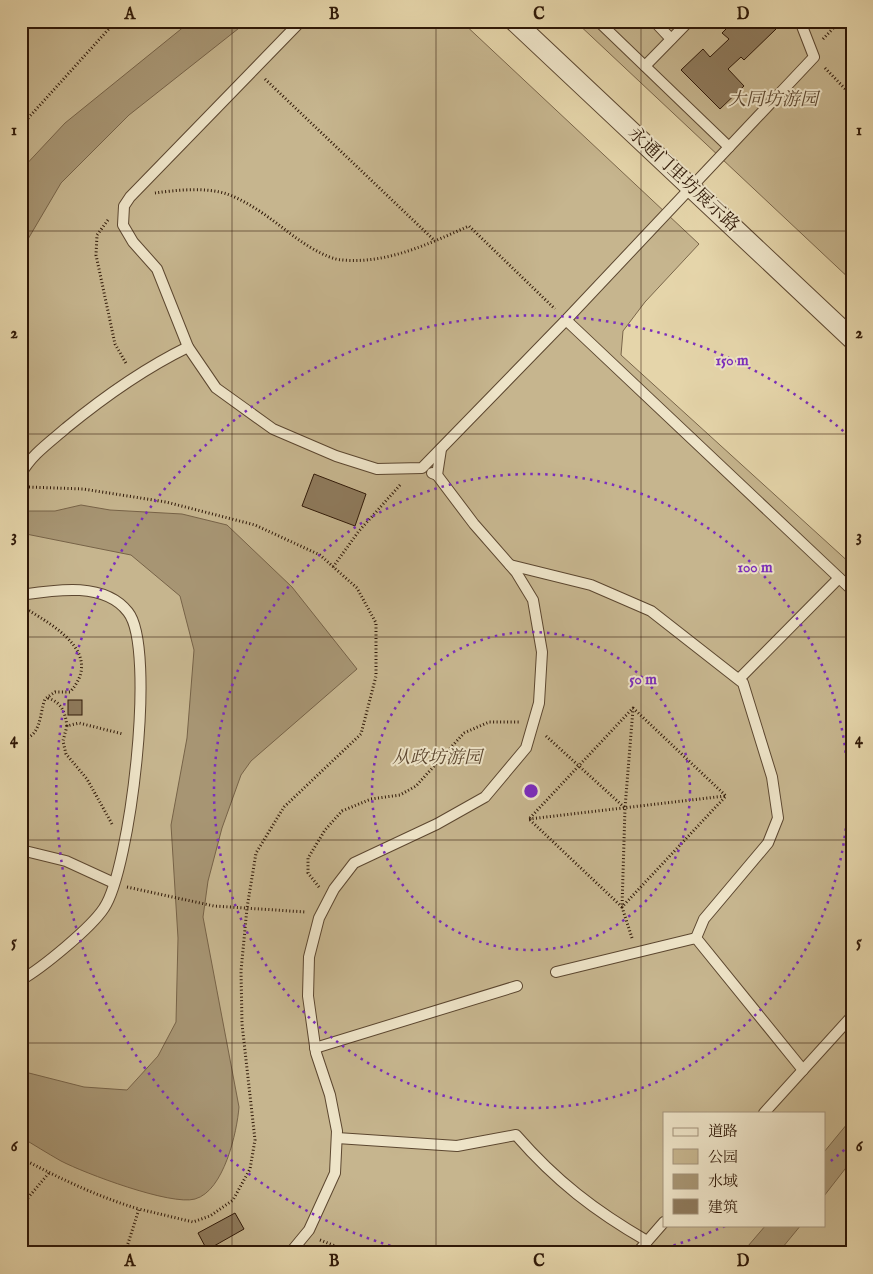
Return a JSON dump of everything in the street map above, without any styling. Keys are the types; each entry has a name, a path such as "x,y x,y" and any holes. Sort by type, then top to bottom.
{"street":[{"name":"永通门里坊展示路","path":"514,21 852,339"}],"lane":[{"path":"290,1253 306,1234 335,1173 337,1138 330,1095 315,1048 308,996 309,957 322,913 334,888 354,863 437,824 485,797 526,748 539,703 542,652 533,600 510,565 474,524 437,475 418,469 377,469 336,456 273,429 216,388 188,346 157,269 133,242 123,225 124,206 130,197 301,21"},
{"path":"598,21 728,147"},
{"path":"654,21 671,39"},
{"path":"644,66 689,21"},
{"path":"418,469 441,449 566,320 813,54 800,21"},
{"path":"566,320 852,590"},
{"path":"21,474 39,450 106,395 133,377 188,346"},
{"path":"437,475 441,449"},
{"path":"510,565 591,585 651,612 743,683 772,777 778,818 768,843 704,919 696,938"},
{"path":"739,679 839,578"},
{"path":"21,595 74,590 82,591 99,594 116,601 129,612 136,629 141,717 134,784 124,839 114,884 104,908 34,972 21,980"},
{"path":"21,850 66,862 114,884"},
{"path":"556,972 696,938"},
{"path":"696,938 803,1070"},
{"path":"315,1048 517,986"},
{"path":"765,1112 852,1016"},
{"path":"337,1138 457,1146 519,1133 540,1162 582,1200 647,1241"},
{"path":"637,1253 663,1223"}],"path":[{"path":"21,126 116,21"},
{"path":"840,21 813,54 852,96"},
{"path":"255,69 435,241"},
{"path":"130,197 182,190 226,194 265,215 304,244 339,260 373,260 413,250 469,226 566,320"},
{"path":"124,211 108,220 97,235 96,255 115,344 133,377"},
{"path":"333,566 359,531 418,469"},
{"path":"21,486 83,489 166,502 255,525 320,555 356,588 376,623 376,676 361,734 284,807 256,853 247,908 241,971 242,1024 255,1140 250,1169 233,1200 210,1216 193,1222 116,1202 49,1173 21,1158"},
{"path":"21,606 58,630 80,653 82,668 78,683 70,692 55,692 47,698 41,708 40,723 35,732 28,738 21,740"},
{"path":"47,698 56,701 62,707 67,726 63,740 66,754 87,779 109,821 124,839"},
{"path":"529,819 633,708"},
{"path":"633,708 726,796"},
{"path":"633,708 625,808 622,907 637,952"},
{"path":"329,899 308,874 308,858 325,830 342,811 372,799 400,795 416,786 464,733 489,722 512,720 533,726 580,765 625,808"},
{"path":"67,726 79,723 138,738"},
{"path":"529,819 726,796"},
{"path":"622,907 726,796"},
{"path":"529,819 622,907"},
{"path":"114,884 214,906 322,913"},
{"path":"21,1206 49,1173"},
{"path":"125,1253 139,1209"},
{"path":"306,1234 353,1253"}],"green space":[{"name":"从政坊游园","path":"21,21 461,21 699,244 645,302 623,331 621,355 852,565 852,1253 21,1253"},
{"name":"大同坊游园","path":"575,21 852,21 852,281"}],"water":[{"path":"191,21 248,21 129,115 61,183 21,251 21,170 65,123"},
{"path":"81,505 110,510 182,514 227,525 292,587 357,669 251,761 241,775 222,828 208,881 203,917 239,1107 232,1145 221,1173 214,1185 205,1194 195,1199 167,1198 107,1180 61,1161 21,1137 21,1071 84,1087 127,1090 158,1056 176,1022 178,938 171,825 187,738 194,650 180,596 131,555 21,533 21,511 55,511"},
{"path":"852,1118 852,1160 826,1193 826,1150"},
{"path":"765,1226 800,1226 778,1253 742,1253"}],"building":[{"path":"734,21 768,21 776,29 744,60 741,57 728,69 744,86 720,109 681,70 703,49 710,57 729,39 722,33"},
{"path":"314,474 366,494 355,526 302,506"},
{"path":"68,700 82,700 82,715 68,715"},
{"path":"235,1213 244,1229 207,1250 198,1233"}]}
